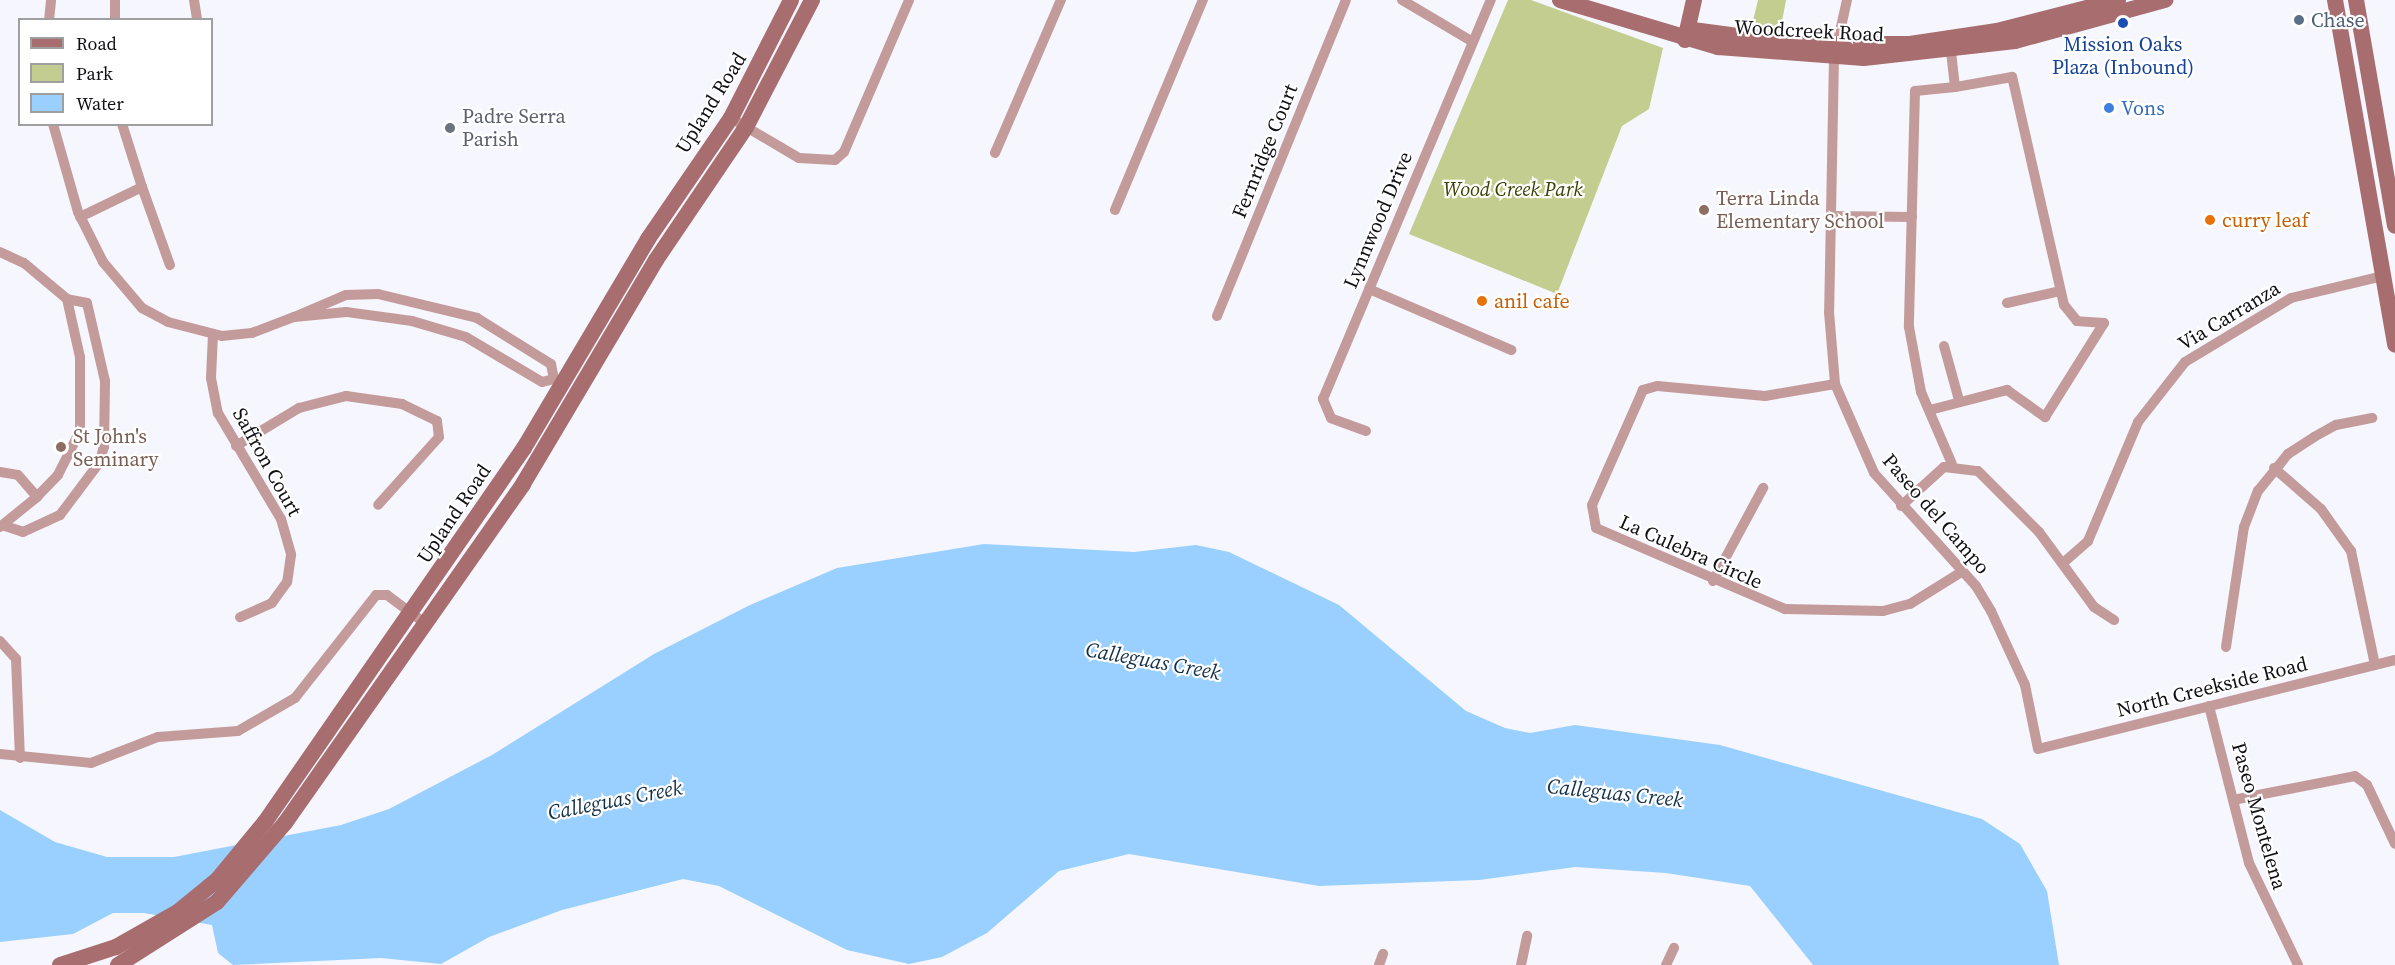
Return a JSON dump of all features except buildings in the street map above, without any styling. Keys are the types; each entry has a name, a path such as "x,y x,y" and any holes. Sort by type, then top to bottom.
{"main road":[{"name":"Upland Road","path":"60,965 116,947 160,924 217,880 265,822 524,448 648,238 730,118 791,0"},
{"name":"Upland Road","path":"126,963 180,930 235,885 285,823 523,484 656,260 746,127 812,0"},
{"name":"Woodcreek Road","path":"1560,0 1686,34 1834,52 1950,46 2126,3 2165,0"},
{"name":"Woodcreek Road","path":"1595,0 1686,34"},
{"path":"1686,34 1694,0"},
{"path":"2335,0 2395,345"},
{"path":"2356,0 2395,226"},
{"path":"116,947 126,963"}],"street":[{"path":"49,18 51,0"},
{"path":"115,0 115,18"},
{"path":"194,0 197,18"},
{"path":"730,118 799,158 835,160 844,152 909,0"},
{"path":"995,153 1061,0"},
{"path":"1116,210 1203,0"},
{"name":"Fernridge Court","path":"1216,316 1346,0"},
{"path":"1402,0 1473,42"},
{"name":"Lynnwood Drive","path":"1366,431 1331,418 1323,399 1491,0"},
{"name":"Paseo del Campo","path":"1847,0 1834,52 1830,339 1836,384 1864,457 1901,506 1963,571 2009,643 2025,685 2038,749"},
{"path":"1950,46 1955,87"},
{"path":"1930,410 1959,400 2007,390 2045,417 2104,323 2069,317 2060,291 2012,77 1915,91 1911,350 1930,410 1952,464"},
{"path":"54,126 80,217 103,262 142,308 168,322 213,334 252,333 346,295 414,299 477,318 551,364 554,379 542,382 466,336 411,321 346,312 294,317"},
{"path":"123,126 170,265"},
{"path":"80,217 142,187"},
{"path":"1831,216 1912,217"},
{"path":"0,252 24,263 67,299 87,303 105,381 104,447 99,463 60,515 23,532 2,526"},
{"name":"Via Carranza","path":"2063,563 2088,541 2138,422 2186,362 2291,298 2383,276"},
{"path":"1369,289 1511,350"},
{"path":"2007,303 2060,291"},
{"path":"2,526 58,475 80,431 84,389 67,299"},
{"name":"Saffron Court","path":"213,334 211,378 218,413 281,519 291,555 287,582 272,603 240,617"},
{"path":"1944,346 1959,400"},
{"name":"La Culebra Circle","path":"1836,384 1765,396 1657,386 1637,398 1592,505 1593,523 1602,532 1713,581 1785,609 1883,611 1911,604 1963,571"},
{"path":"236,446 299,408 346,396 402,404 437,421 439,437 378,505"},
{"path":"2226,647 2249,506 2274,468 2336,425 2372,418"},
{"path":"1901,506 1931,476 1952,464 1978,471 2063,563 2094,607 2114,620"},
{"path":"2274,468 2321,509 2351,551 2375,665"},
{"path":"0,472 18,475 36,497"},
{"path":"1713,581 1763,488"},
{"path":"0,754 91,764 142,741 175,737 191,738 238,731 279,711 376,596 387,595 426,624"},
{"path":"0,641 16,659 20,758"},
{"name":"North Creekside Road","path":"2038,749 2395,660"},
{"name":"Paseo Montelena","path":"2209,706 2233,800 2267,908 2298,965"},
{"path":"2233,800 2355,776 2367,786 2395,844"},
{"path":"1521,965 1527,936"},
{"path":"1666,965 1674,948"},
{"path":"1379,965 1383,954"}],"green space":[{"name":"Wood Creek Park","path":"1508,0 1531,0 1663,48 1649,109 1622,126 1557,294 1409,234"},
{"path":"1758,0 1786,0 1780,32 1751,29"}],"water":[{"name":"Calleguas Creek","path":"984,544 1134,552 1196,545 1229,552 1339,605 1466,711 1505,728 1530,733 1575,725 1720,745 1982,819 2020,844 2047,891 2059,965 1813,965 1750,886 1666,873 1575,867 1479,880 1319,886 1129,854 1059,871 987,933 942,957 909,964 847,950 719,886 683,879 562,910 489,937 441,964 381,958 233,965 218,953 212,925 144,913 113,913 73,934 0,942 0,810 55,842 107,857 174,857 341,825 389,809 492,755 654,654 750,605 837,568"}],"place":[{"name":"Chase","path":"2299,20"},
{"name":"Mission Oaks Plaza (Inbound)","path":"2123,23"},
{"name":"Vons","path":"2109,108"},
{"name":"Padre Serra Parish","path":"450,128"},
{"name":"Terra Linda Elementary School","path":"1704,210"},
{"name":"curry leaf","path":"2210,220"},
{"name":"anil cafe","path":"1482,301"},
{"name":"St John's Seminary","path":"61,447"}]}
